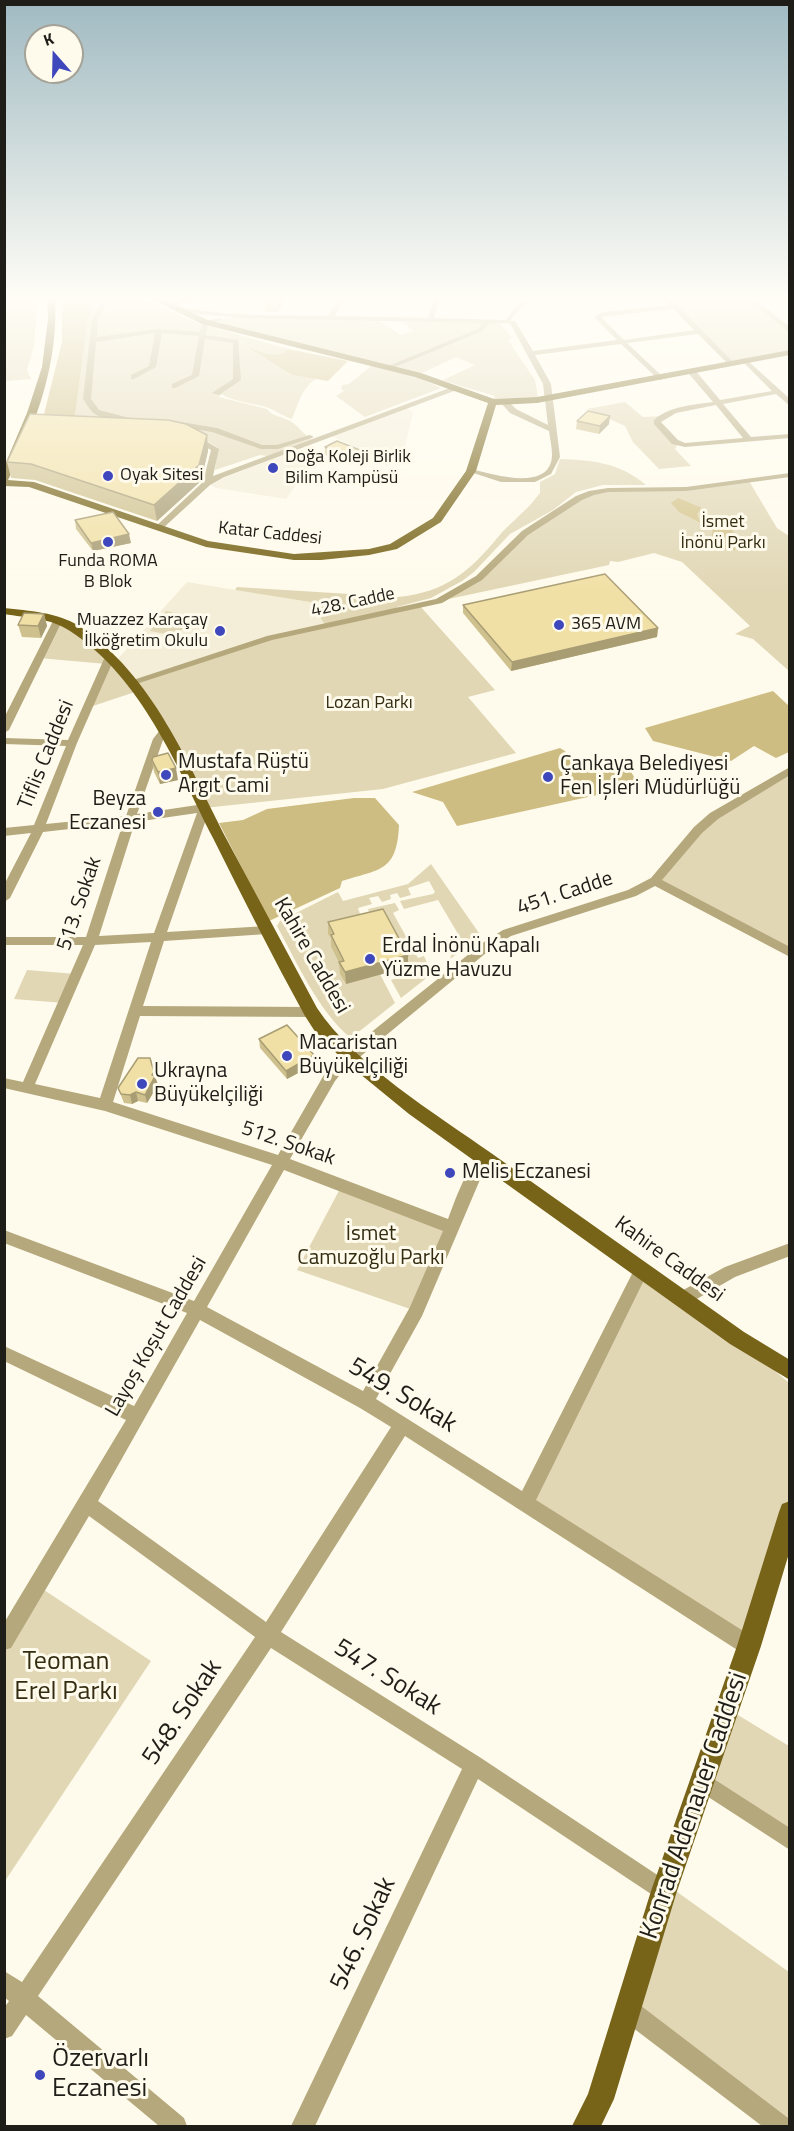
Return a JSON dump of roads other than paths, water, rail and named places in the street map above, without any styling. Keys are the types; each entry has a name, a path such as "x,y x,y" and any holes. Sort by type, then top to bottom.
{"main road":[{"path":"4,481 33,425 39,395"},
{"path":"477,395 493,402 505,403 564,395"},
{"name":"Katar Caddesi","path":"4,481 30,484 206,544 261,553 321,557 369,552 409,539 437,520 471,471 489,408 493,402"},
{"name":"Kahire Caddesi","path":"4,611 58,619 76,629 132,682 164,732 311,1012 331,1038 349,1056 415,1109 486,1160 737,1338 789,1371"},
{"name":"Kahire Caddesi","path":"737,1338 789,1383"},
{"name":"Konrad Adenauer Caddesi","path":"586,2127 598,2113 664,1891 749,1646 789,1512"}],"street":[{"path":"88,395 91,407 106,416 134,420"},
{"path":"158,528 207,483 221,475 438,395"},
{"path":"712,395 749,440"},
{"path":"759,395 669,412 657,422 675,442 681,445 789,436"},
{"path":"471,471 501,480 518,482 543,477 547,474 555,457 550,398"},
{"path":"505,403 513,411 553,430"},
{"path":"156,421 214,430 261,447 278,447 310,437"},
{"path":"161,430 192,436 215,449 207,483"},
{"name":"428. Cadde","path":"132,682 270,638 439,601 468,586 518,539 579,498 600,491 686,489 789,475"},
{"path":"4,730 58,619"},
{"name":"Tiflis Caddesi","path":"4,898 39,828 72,743 109,659"},
{"name":"513. Sokak","path":"27,1087 91,941 130,819 158,739 164,732"},
{"path":"4,741 72,743"},
{"name":"451. Cadde","path":"349,1056 488,945 507,933 632,893 655,881 698,830 714,816 789,770"},
{"path":"4,832 130,819 204,808 134,1011 105,1105"},
{"path":"655,881 789,953"},
{"path":"4,941 91,941 267,930"},
{"path":"134,1011 311,1012"},
{"name":"Layoş Koşut Caddesi","path":"7,1632 87,1504 330,1077 349,1056"},
{"name":"512. Sokak","path":"4,1083 105,1105 281,1162 451,1227"},
{"path":"366,1402 416,1311 476,1171 486,1160"},
{"name":"549. Sokak","path":"4,1236 196,1309 366,1402 749,1646"},
{"path":"682,1299 730,1272 789,1249"},
{"path":"526,1502 642,1269"},
{"path":"4,1353 136,1416"},
{"name":"548. Sokak","path":"4,2028 268,1635 402,1425"},
{"name":"547. Sokak","path":"87,1504 268,1635 474,1765 664,1891"},
{"name":"546. Sokak","path":"303,2127 474,1765"},
{"path":"703,1782 789,1840"},
{"path":"4,1982 176,2127"},
{"path":"628,2010 780,2127"}],"place":[{"name":"Doğa Koleji Birlik Bilim Kampüsü","path":"273,468"},
{"name":"Oyak Sitesi","path":"108,476"},
{"name":"Funda ROMA B Blok","path":"108,542"},
{"name":"365 AVM","path":"559,625"},
{"name":"Muazzez Karaçay İlköğretim Okulu","path":"220,631"},
{"name":"Mustafa Rüştü Argıt Cami","path":"166,775"},
{"name":"Çankaya Belediyesi Fen İşleri Müdürlüğü","path":"548,777"},
{"name":"Beyza Eczanesi","path":"158,812"},
{"name":"Erdal İnönü Kapalı Yüzme Havuzu","path":"370,959"},
{"name":"Macaristan Büyükelçiliği","path":"287,1056"},
{"name":"Ukrayna Büyükelçiliği","path":"142,1084"},
{"name":"Melis Eczanesi","path":"450,1173"},
{"name":"Özervarlı Eczanesi","path":"40,2075"}],"park label":[{"name":"İsmet İnönü Parkı","path":"723,533"},
{"name":"Lozan Parkı","path":"369,704"},
{"name":"İsmet Camuzoğlu Parkı","path":"371,1247"},
{"name":"Teoman Erel Parkı","path":"66,1678"}]}
